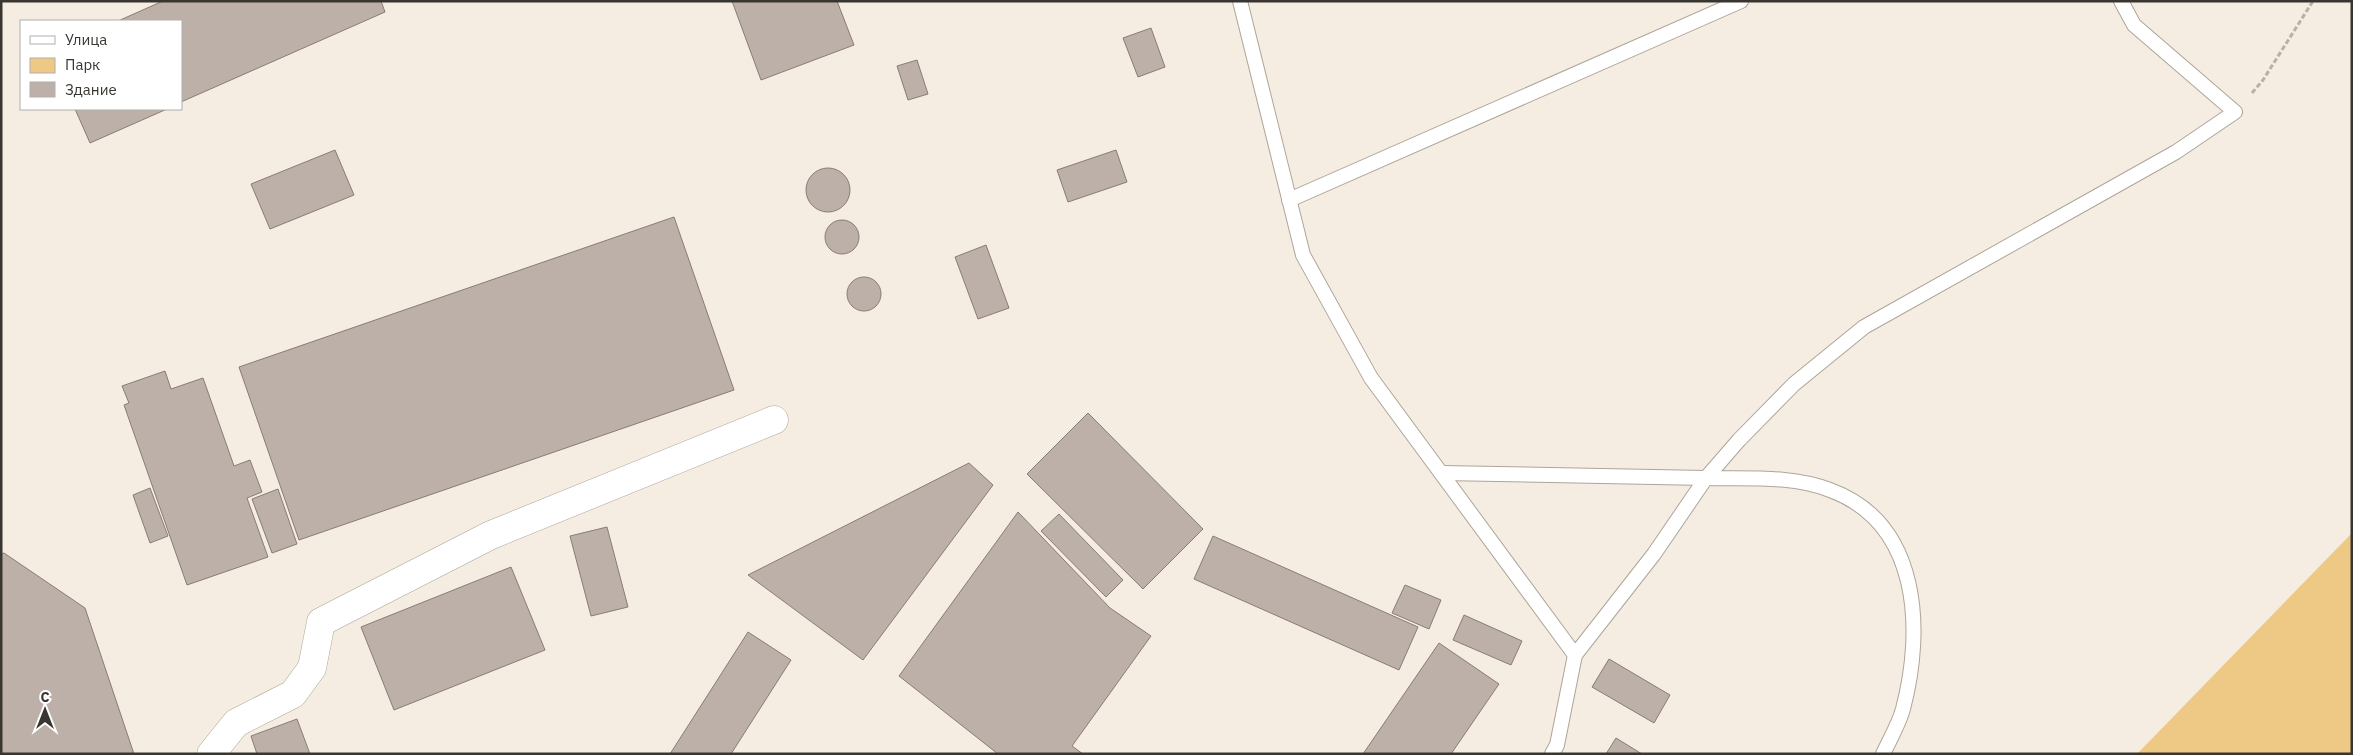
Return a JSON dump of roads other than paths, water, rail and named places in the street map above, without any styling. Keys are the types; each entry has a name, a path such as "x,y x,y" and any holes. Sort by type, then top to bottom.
{"street":[{"path":"211,754 236,723 293,694 312,668 321,622 491,535 774,420"}],"lane":[{"path":"1240,1 1304,255 1371,378 1575,655"},
{"path":"1290,200 1741,1"},
{"path":"1552,754 1557,745 1575,655 1654,554 1706,478 1739,440 1794,384 1864,327 2176,152 2235,112 2134,25 2121,1"},
{"path":"1441,473 1799,481 1831,490 1863,507 1887,532 1906,571 1914,611 1912,655 1903,710 1883,754"}]}
